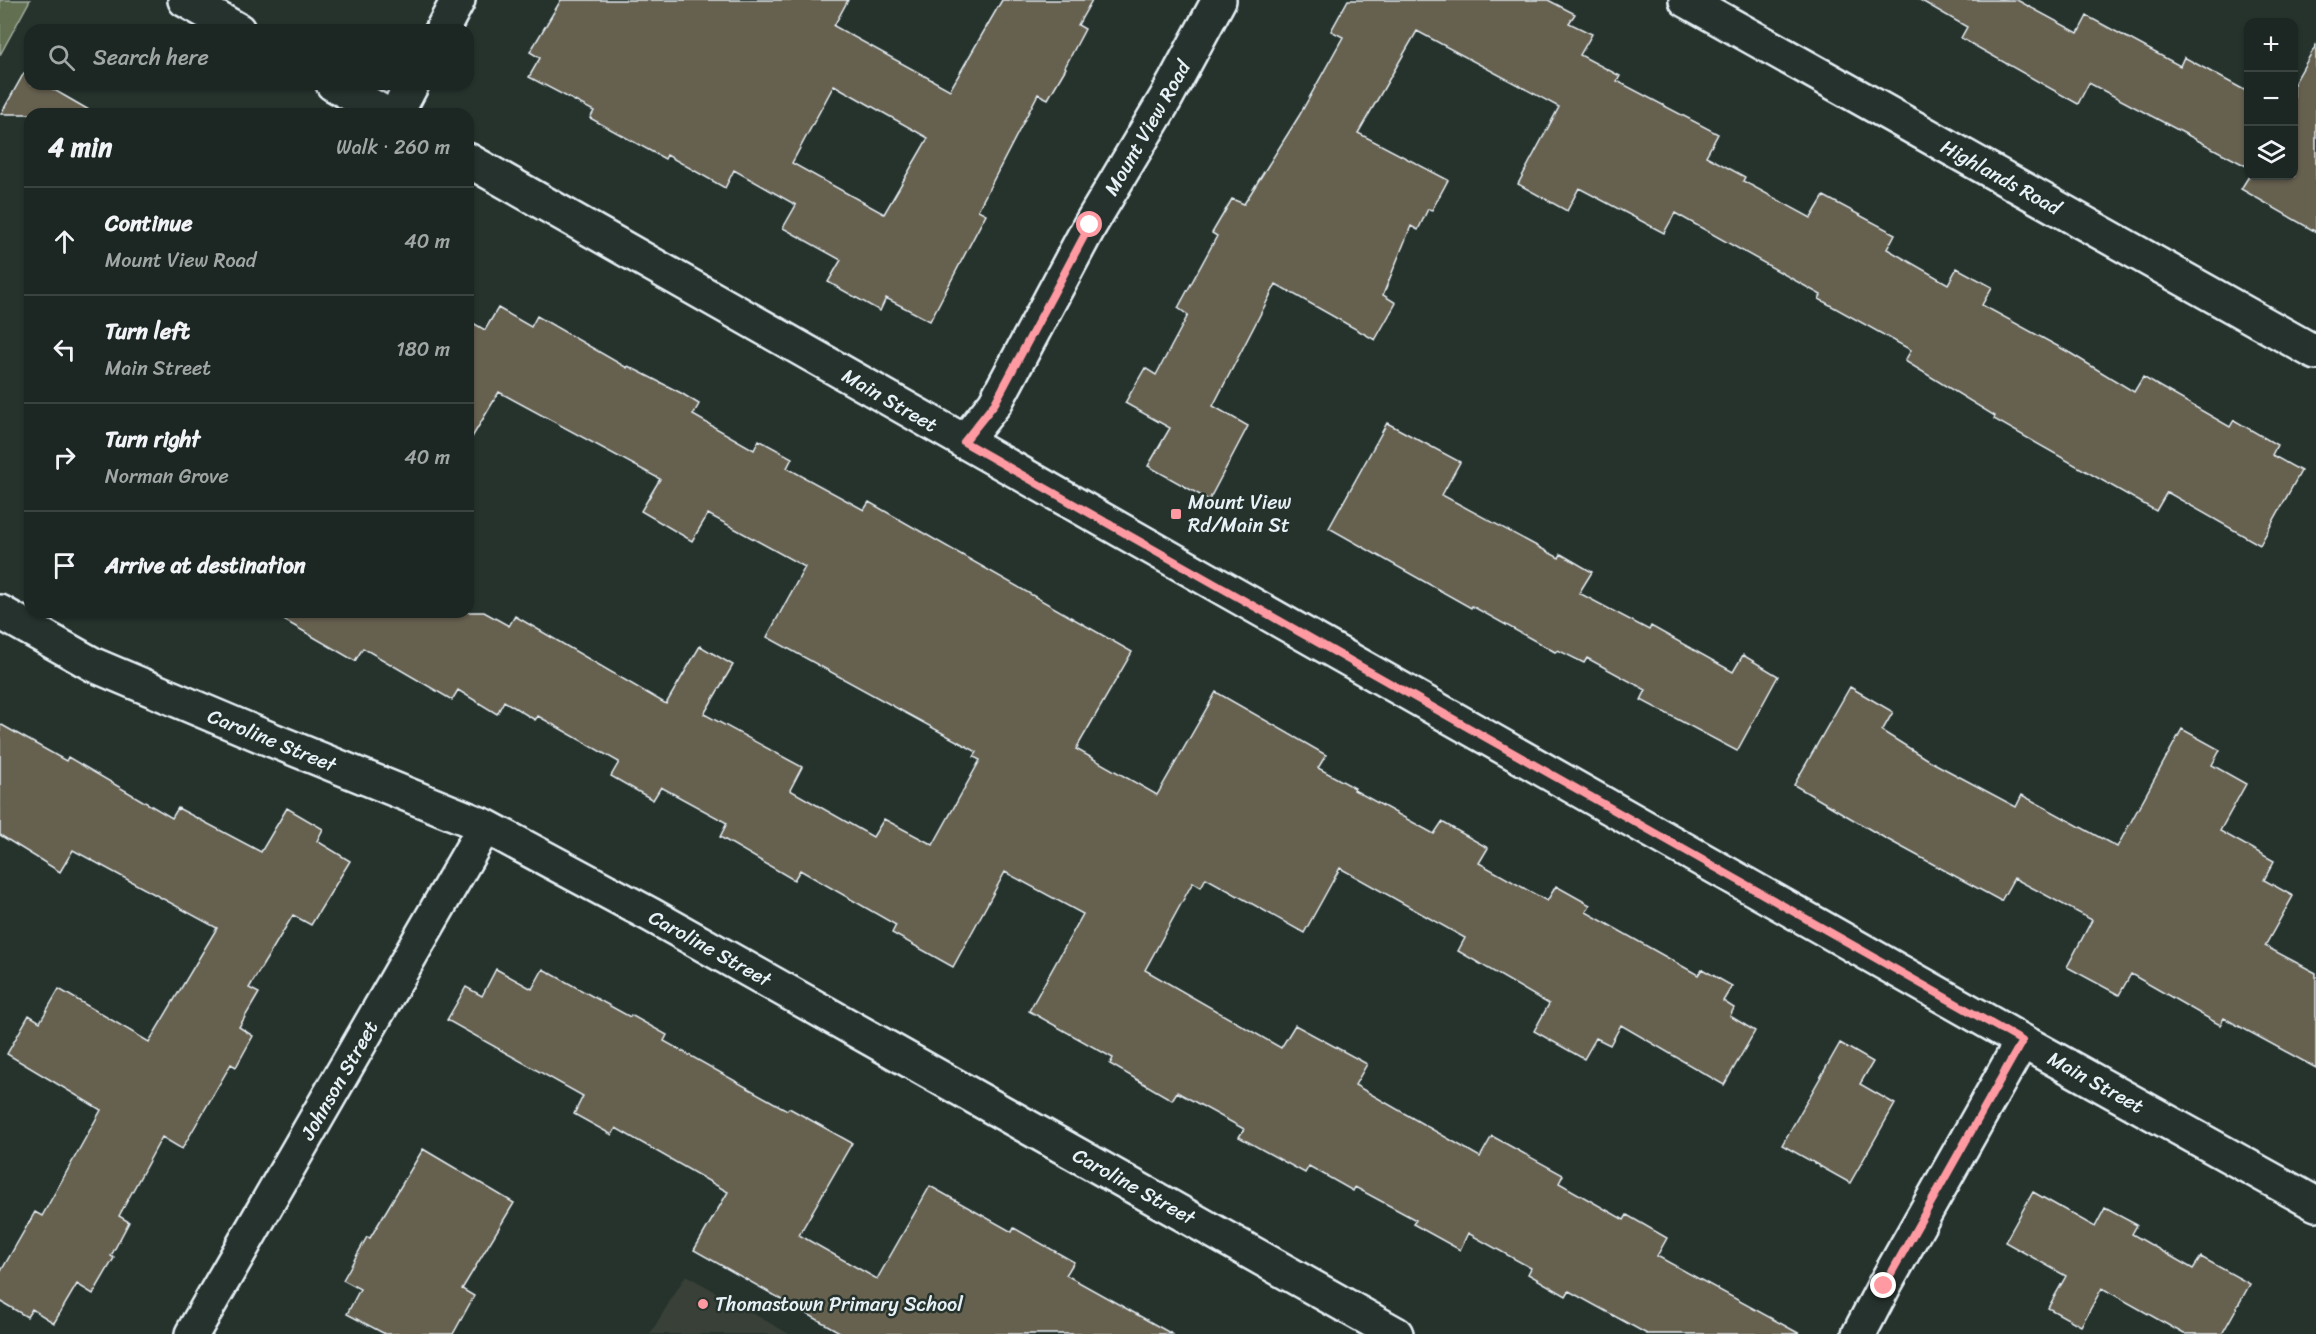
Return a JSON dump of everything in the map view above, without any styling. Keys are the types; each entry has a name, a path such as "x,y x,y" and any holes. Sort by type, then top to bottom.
{"street":[{"path":"185,0 227,24"},
{"path":"445,24 458,0"},
{"name":"Mount View Road","path":"964,442 995,403 1090,225 1166,98 1219,0"},
{"name":"Highlands Road","path":"1686,0 2316,353"},
{"path":"344,90 375,108"},
{"path":"399,108 409,90"},
{"name":"Main Street","path":"474,163 2022,1041 2316,1204"},
{"name":"Caroline Street","path":"0,612 94,665 485,826 651,915 1396,1334"},
{"name":"Johnson Street","path":"192,1334 485,826"},
{"path":"1859,1334 2022,1041"}],"shaded area":[{"name":"Thomastown Primary School","path":"686,1275 789,1334 650,1334"}],"green space":[{"path":"0,0 30,0 0,55"}],"building":[{"path":"561,0 848,0 834,26 950,90 1002,0 1092,0 1078,25 1085,29 1066,68 1048,99 1038,94 978,210 986,214 930,321 886,298 880,311 828,282 841,260 783,228 796,205 734,170 725,188 667,155 665,159 590,118 594,111 529,77 540,58 530,52","holes":["834,85 928,138 884,214 792,163"]},
{"path":"1348,0 1548,0 1575,14 1569,23 1592,34 1580,55 1620,76 1617,81 1718,134 1706,156 1745,177 1743,181 1811,218 1824,196 1895,234 1887,249 1948,284 1957,268 1992,287 1982,305 2070,353 2134,392 2143,377 2230,427 2234,420 2277,445 2272,455 2301,471 2260,545 2167,492 2156,511 1994,419 1995,416 1905,361 1911,350 1819,299 1821,295 1675,213 1664,233 1579,188 1567,211 1518,184 1559,107 1417,31 1358,133 1448,180 1432,210 1428,209 1418,230 1411,226 1383,295 1396,303 1375,340 1276,284 1213,406 1248,426 1209,500 1148,466 1170,428 1125,403 1145,368 1156,375 1188,315 1178,308 1217,236 1212,233 1232,199 1244,204 1299,116 1343,37 1331,31"},
{"path":"1920,0 2017,0 2078,33 2087,16 2180,66 2184,57 2244,90 2244,165 2089,83 2078,104 1961,38 1967,27"},
{"path":"2316,45 2316,232 2241,189 2247,180 2298,180 2298,77"},
{"path":"24,73 24,90 54,90 86,108 24,108 24,114 1,114"},
{"path":"498,308 531,327 537,316 627,368 628,366 699,404 693,415 754,450 759,440 792,458 787,468 864,510 869,502 1132,652 1076,749 1157,795 1216,692 1326,755 1318,768 1355,788 1354,790 1434,834 1442,822 1488,848 1479,863 1547,901 1556,886 1590,905 1586,912 1698,975 1702,969 1732,986 1723,1001 1734,1008 1730,1016 1755,1031 1724,1085 1621,1025 1610,1045 1596,1038 1584,1059 1534,1031 1549,1004 1458,951 1465,938 1340,868 1304,933 1206,878 1201,887 1193,882 1145,970 1281,1048 1295,1025 1367,1064 1355,1085 1480,1157 1492,1136 1563,1175 1559,1183 1624,1220 1627,1215 1667,1238 1657,1256 1800,1334 1647,1334 1569,1291 1566,1296 1528,1274 1531,1268 1468,1233 1460,1250 1413,1224 1416,1220 1355,1187 1353,1191 1309,1166 1305,1173 1239,1137 1244,1129 1177,1092 1172,1100 1110,1064 1113,1058 1029,1011 1083,914 1005,872 953,967 892,933 896,925 800,870 794,880 720,837 727,823 661,787 653,800 611,776 619,762 538,716 535,720 504,701 497,714 458,690 452,700 363,648 355,661 280,618 474,618 474,612 484,612 509,626 515,616 666,704 700,646 733,665 704,714 802,767 790,790 873,837 884,819 933,845 980,760 974,757 977,752 767,637 805,567 708,514 692,541 641,511 660,479 499,392 474,434 474,324 485,330"},
{"path":"1387,423 1460,462 1442,495 1559,558 1561,554 1592,572 1579,593 1649,630 1651,626 1733,672 1743,655 1778,676 1737,751 1641,700 1646,690 1587,658 1584,663 1558,650 1555,652 1472,606 1471,608 1329,528"},
{"path":"1850,687 1893,712 1882,731 1928,760 2016,807 2022,795 2117,847 2182,729 2220,750 2212,765 2246,784 2220,831 2274,861 2264,880 2293,896 2265,946 2316,973 2316,1068 2224,1018 2220,1025 2131,974 2119,995 2067,967 2092,920 2014,878 2001,901 1883,837 1794,785"},
{"path":"0,724 66,761 68,757 172,818 178,808 261,852 287,808 323,829 317,841 350,861 311,925 293,915 249,988 259,993 239,1027 253,1036 236,1067 231,1064 182,1149 162,1137 119,1216 129,1222 111,1256 114,1258 93,1294 77,1284 54,1323 32,1309 27,1317 0,1301 0,1273 35,1212 42,1216 101,1110 7,1054 29,1015 40,1022 59,989 149,1042 217,928 73,850 60,872 0,835"},
{"path":"496,969 532,989 543,969 667,1035 664,1041 787,1110 789,1108 852,1143 799,1235 877,1279 930,1186 1012,1232 1014,1228 1074,1262 1066,1275 1172,1334 843,1334 694,1250 728,1192 616,1128 612,1135 574,1114 583,1096 447,1020 466,987 482,996"},
{"path":"1840,1043 1873,1062 1860,1084 1895,1104 1850,1183 1782,1145"},
{"path":"423,1149 514,1203 462,1289 474,1296 453,1334 385,1334 347,1314 360,1289 343,1280 367,1237 370,1238"},
{"path":"2033,1192 2095,1227 2105,1208 2137,1225 2132,1234 2193,1269 2201,1257 2250,1284 2222,1334 2184,1334 2102,1288 2081,1326 2048,1308 2066,1276 2005,1242"}],"place":[{"name":"Mount View Rd/Main St","path":"1176,514"},
{"name":"Thomastown Primary School","path":"703,1304"}],"route":[{"path":"1090,225 995,403 964,442 2022,1041 1884,1286"}]}
